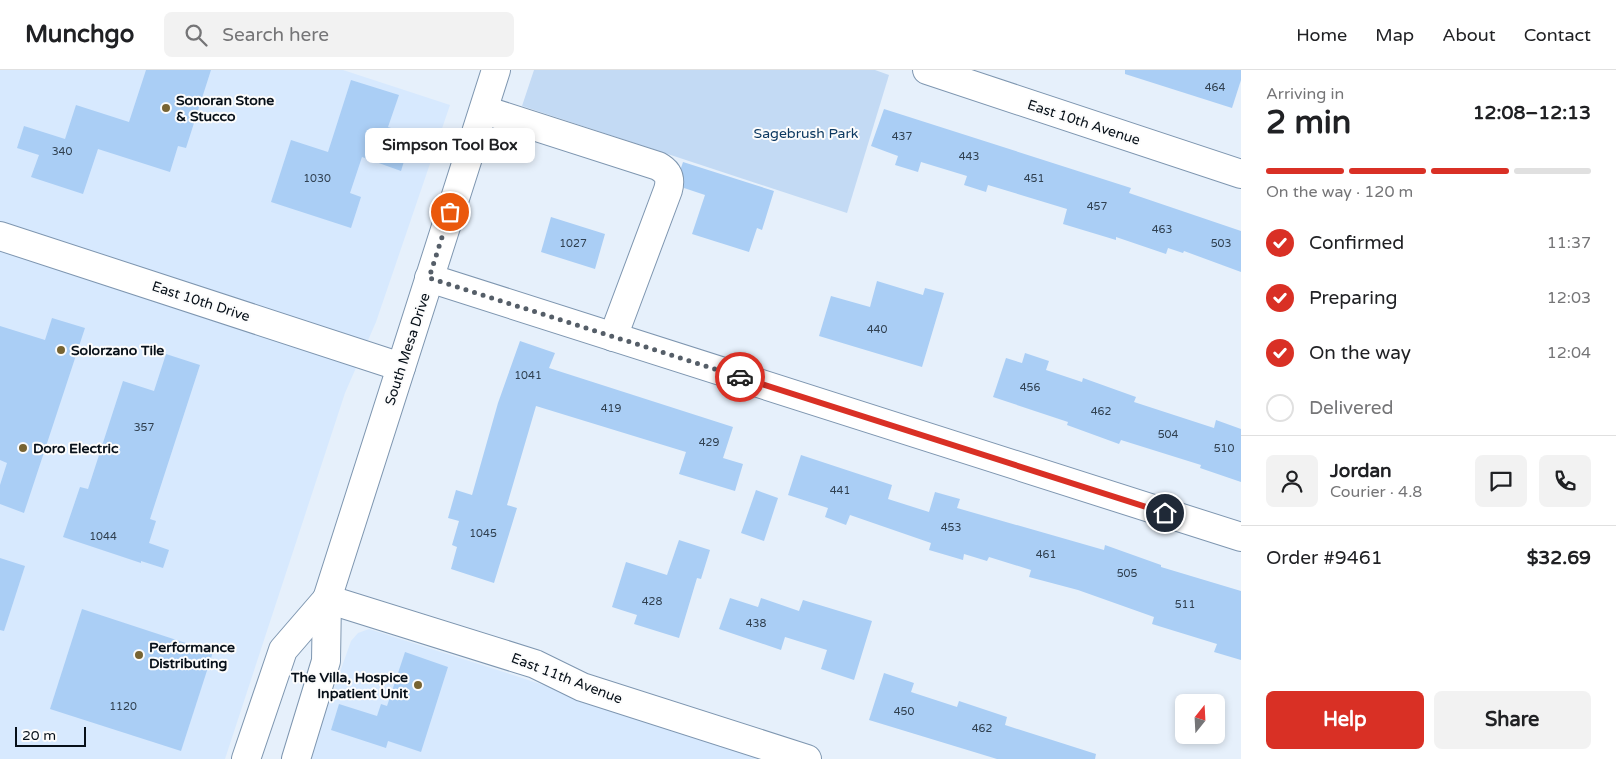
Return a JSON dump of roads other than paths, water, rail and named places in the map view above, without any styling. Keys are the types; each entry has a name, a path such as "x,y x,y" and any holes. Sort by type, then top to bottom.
{"street":[{"name":"South Mesa Drive","path":"296,759 326,661 326,599 496,70"},
{"name":"East 10th Avenue","path":"927,70 1241,174"},
{"path":"484,110 658,166 668,175 670,182 668,190 613,337"},
{"name":"East 10th Drive","path":"0,236 401,367"},
{"path":"429,278 1241,537"},
{"name":"South Mesa Drive","path":"246,759 283,650 326,599"},
{"name":"East 11th Avenue","path":"326,599 535,664 582,687 807,759"}],"place":[{"name":"Sonoran Stone & Stucco","path":"166,108"},
{"name":"Simpson Tool Box","path":"450,212"},
{"name":"Solorzano Tile","path":"61,350"},
{"name":"Doro Electric","path":"23,448"},
{"name":"Performance Distributing","path":"139,655"},
{"name":"The Villa, Hospice Inpatient Unit","path":"418,685"}],"park label":[{"name":"Sagebrush Park","path":"806,133"}]}
